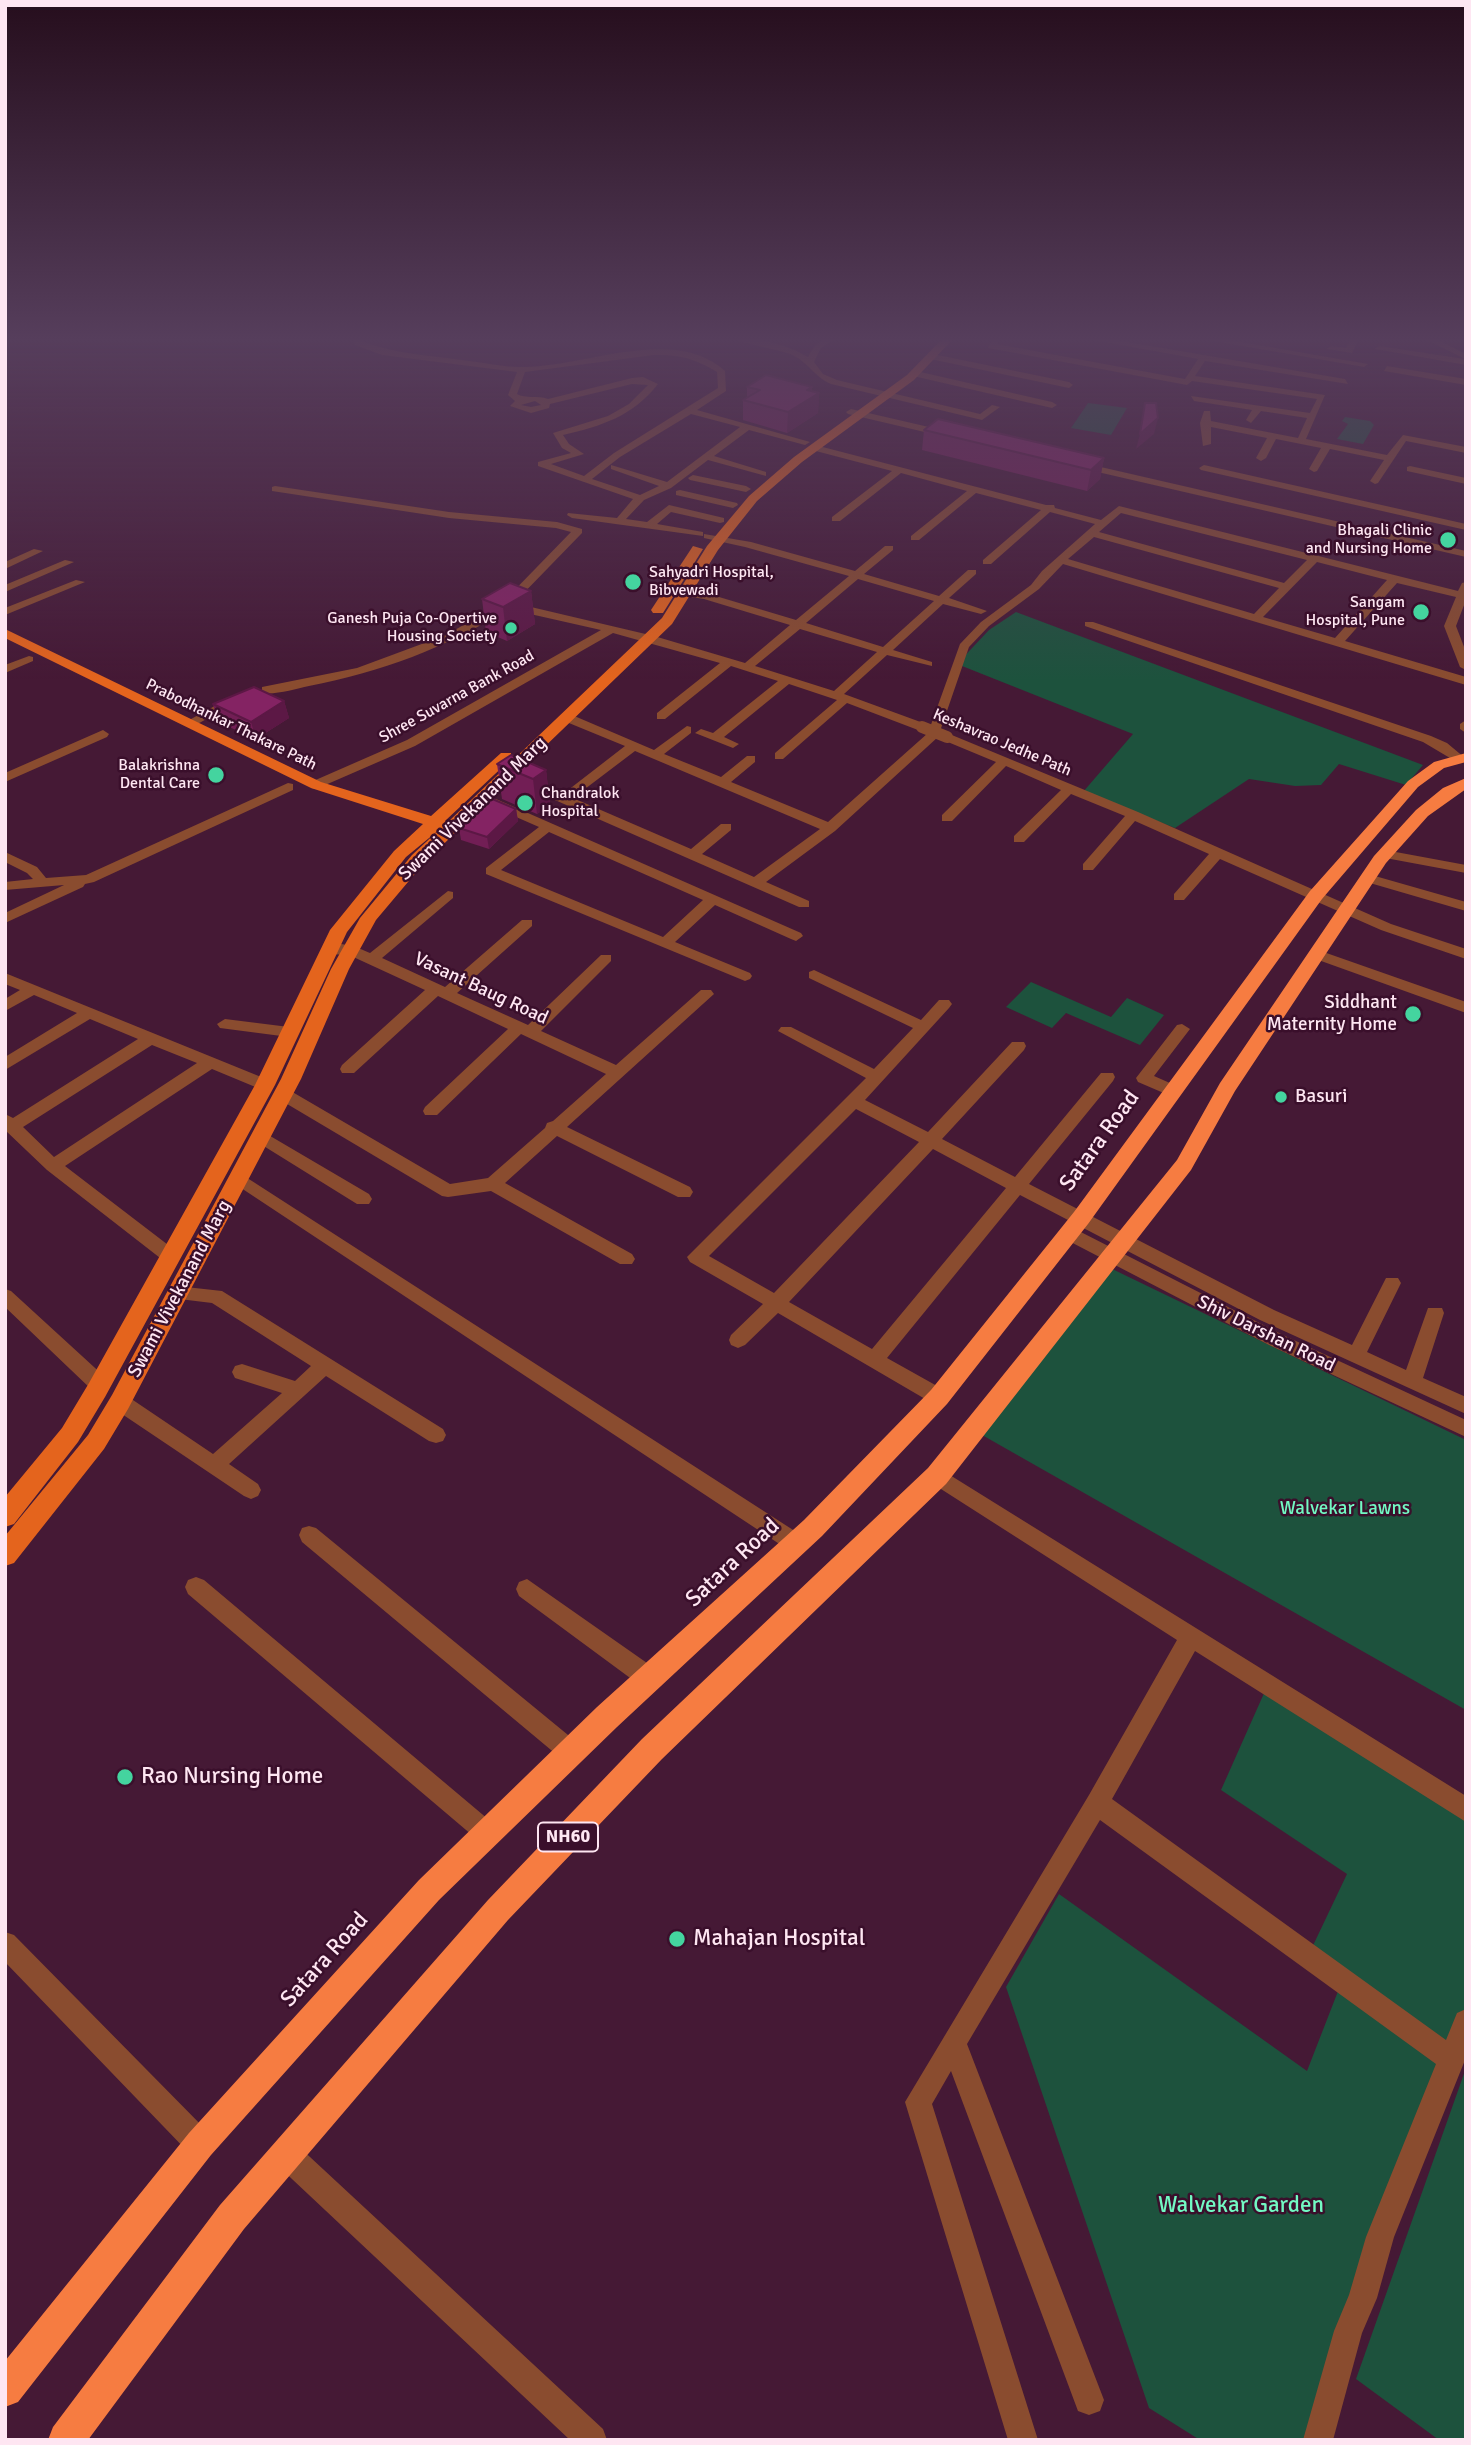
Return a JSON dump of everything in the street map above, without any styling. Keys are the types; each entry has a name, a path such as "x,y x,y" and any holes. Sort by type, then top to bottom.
{"highway":[{"name":"Satara Road","path":"5,2389 200,2144 429,1890 649,1678 797,1544 884,1457 939,1397 1081,1218 1316,895 1413,784 1439,765 1462,758"},
{"name":"NH60","path":"66,2440 232,2217 498,1910 652,1749 937,1476 1184,1165 1227,1088 1346,908 1385,854 1422,813 1449,791 1466,783"}],"main road":[{"name":"Swami Vivekanand Marg","path":"5,1516 70,1435 170,1256 274,1090 356,941 391,889 436,831 484,798 568,718 643,636 672,592 678,575 746,489 763,474 800,451"},
{"name":"Swami Vivekanand Marg","path":"5,1555 96,1442 120,1402 260,1136 289,1032 334,939 373,884 436,831 688,594 709,536 803,451"},
{"name":"Prabodhankar Thakare Path","path":"5,634 316,785 436,831"},
{"name":"Prabodhankar Thakare Path","path":"5,647 288,787 436,831"}],"street":[{"path":"574,451 579,454 541,464 584,481 640,498"},
{"path":"584,481 607,459 621,451"},
{"path":"619,520 640,498 668,485 715,451"},
{"path":"833,451 1051,507 1102,523"},
{"path":"1261,458 1265,451"},
{"path":"1314,469 1324,451"},
{"path":"1354,451 1390,458"},
{"path":"1375,481 1394,451"},
{"path":"707,457 763,474"},
{"path":"1066,462 1466,555"},
{"path":"614,467 668,485"},
{"path":"1204,468 1466,527"},
{"path":"836,519 901,469"},
{"path":"1410,469 1466,481"},
{"path":"693,478 746,489"},
{"path":"915,538 976,488"},
{"path":"266,690 363,673 452,639 506,605 578,531 557,525 449,515 275,489"},
{"path":"680,493 733,505"},
{"path":"986,562 1051,507"},
{"path":"650,525 669,508 720,520"},
{"path":"755,883 831,828 934,734 964,646 985,624 1035,587 1119,509 1394,579 1462,590 1450,626 1466,667"},
{"path":"572,515 619,520 709,536 981,611"},
{"path":"1092,533 1286,587"},
{"path":"746,668 889,548"},
{"path":"5,566 38,551"},
{"path":"1256,618 1314,559"},
{"path":"1061,560 1466,681"},
{"path":"5,589 69,562"},
{"path":"779,756 841,697 883,651 972,572"},
{"path":"1338,642 1394,579"},
{"path":"5,612 80,582"},
{"path":"688,594 705,596 928,664"},
{"name":"Keshavrao Jedhe Path","path":"506,605 643,636 841,697 947,737 1133,815 1386,927 1466,954"},
{"path":"1089,624 1427,739 1462,758"},
{"name":"Shree Suvarna Bank Road","path":"316,785 411,743 610,630"},
{"path":"5,670 29,659"},
{"path":"661,716 729,663"},
{"path":"715,738 786,680"},
{"path":"188,724 246,694"},
{"path":"568,718 831,828"},
{"path":"656,754 694,732 733,744"},
{"path":"5,778 103,734"},
{"path":"564,799 635,746"},
{"path":"723,782 751,760"},
{"path":"947,818 1003,762"},
{"path":"509,774 804,904"},
{"path":"5,919 288,787"},
{"path":"1019,839 1068,790"},
{"path":"484,798 796,936"},
{"path":"1088,867 1133,815"},
{"path":"548,826 491,871 745,976"},
{"path":"693,855 726,827"},
{"path":"1179,897 1218,852"},
{"path":"1385,854 1466,869"},
{"path":"5,856 32,870 43,883"},
{"path":"1368,878 1466,907"},
{"path":"5,886 89,879"},
{"path":"372,960 448,895"},
{"path":"665,943 713,899"},
{"path":"348,1069 527,923"},
{"name":"Vasant Baug Road","path":"334,939 356,941 372,960 616,1072"},
{"path":"1315,954 1466,1008"},
{"path":"431,1111 606,958"},
{"path":"814,975 923,1027"},
{"path":"5,978 274,1090 448,1191 493,1184 553,1127 706,994"},
{"path":"5,1006 33,989"},
{"path":"939,1397 696,1257 854,1101 944,1004"},
{"path":"5,1065 90,1012"},
{"path":"225,1024 289,1032"},
{"path":"1173,1091 1144,1078 1182,1028"},
{"path":"786,1031 876,1077"},
{"path":"151,1038 9,1123 54,1166 170,1256"},
{"path":"738,1340 932,1142 1018,1046"},
{"path":"54,1166 211,1062"},
{"path":"874,1359 1107,1077"},
{"name":"Shiv Darshan Road","path":"854,1101 1019,1184 1267,1315 1466,1406"},
{"path":"553,1127 684,1192"},
{"path":"260,1136 363,1199"},
{"path":"238,1178 797,1544"},
{"path":"493,1184 626,1259"},
{"name":"Shiv Darshan Road","path":"1069,1233 1276,1340 1466,1429"},
{"path":"1356,1356 1392,1283"},
{"path":"177,1293 216,1296 436,1435"},
{"path":"5,1296 99,1384"},
{"path":"1412,1382 1436,1313"},
{"path":"215,1465 325,1365"},
{"path":"242,1371 299,1390"},
{"path":"120,1402 251,1490"},
{"path":"937,1476 1466,1810"},
{"path":"309,1535 571,1752"},
{"path":"196,1587 487,1833"},
{"path":"527,1589 649,1678"},
{"path":"1023,2440 918,2102 1097,1803 1191,1636"},
{"path":"1097,1803 1452,2060"},
{"path":"5,1944 200,2144"},
{"path":"1322,2437 1380,2237 1466,2022"},
{"path":"954,2044 1089,2400"},
{"path":"286,2154 592,2440"}],"green space":[{"path":"1016,612 1423,765 1406,785 1339,764 1321,785 1295,786 1249,779 1175,828 1083,792 1133,734 957,664 989,630"},
{"path":"1031,982 1111,1017 1127,998 1164,1015 1140,1045 1066,1013 1052,1028 1006,1007"},
{"name":"Walvekar Lawns","path":"1106,1266 1466,1440 1466,1710 975,1431"},
{"path":"1265,1691 1466,1812 1466,2022 1455,2051 1308,1956 1347,1874 1221,1790"},
{"name":"Walvekar Garden","path":"1059,1894 1307,2071 1342,1981 1452,2060 1318,2440 1200,2440 1149,2408 1006,1987"},
{"path":"1466,2068 1466,2440 1439,2440 1356,2379"}],"building":[{"path":"1012,451 1075,451 1104,458 1091,470"},
{"path":"510,583 531,591 503,607 482,599"},
{"path":"254,687 284,701 251,722 213,704"},
{"path":"511,755 546,770 533,779 497,764"},
{"path":"490,798 516,809 487,837 459,828"}],"place":[{"name":"Bhagali Clinic and Nursing Home","path":"1448,540"},
{"name":"Sahyadri Hospital, Bibvewadi","path":"633,582"},
{"name":"Sangam Hospital, Pune","path":"1421,612"},
{"name":"Ganesh Puja Co-Opertive Housing Society","path":"511,628"},
{"name":"Balakrishna Dental Care","path":"216,775"},
{"name":"Chandralok Hospital","path":"525,803"},
{"name":"Siddhant Maternity Home","path":"1413,1014"},
{"name":"Basuri","path":"1281,1097"},
{"name":"Rao Nursing Home","path":"125,1777"},
{"name":"Mahajan Hospital","path":"677,1939"}]}
